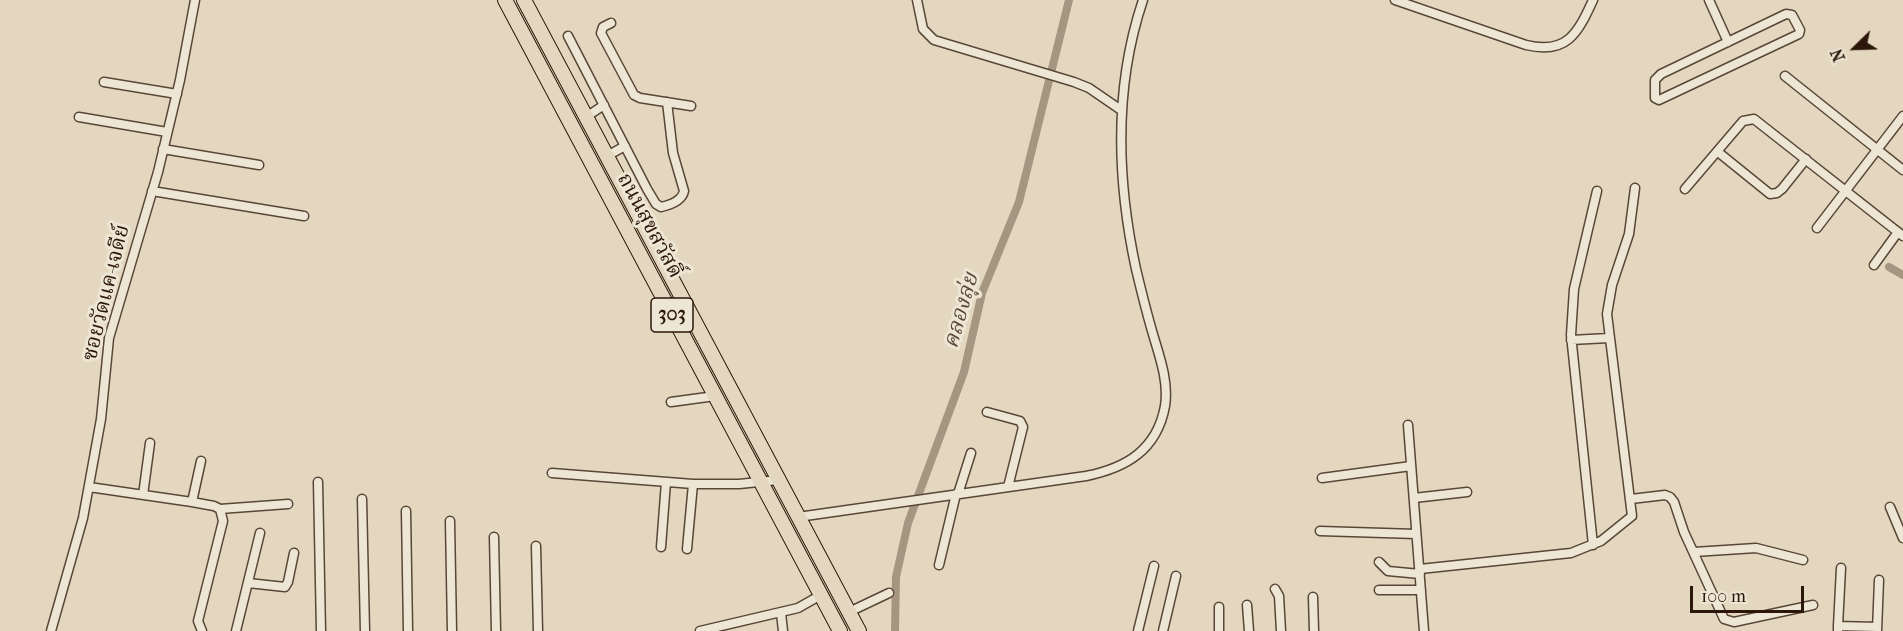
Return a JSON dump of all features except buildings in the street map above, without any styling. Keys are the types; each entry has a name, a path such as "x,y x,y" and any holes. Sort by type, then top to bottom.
{"main road":[{"name":"ถนนสุขสวัสดิ์","path":"505,0 840,631"},
{"name":"ถนนสุขสวัสดิ์","path":"524,0 859,631"}],"street":[{"name":"ซอยวัดแค-เจดีย์","path":"51,631 83,518 101,419 109,338 152,191 177,94 195,0"},
{"path":"917,0 923,29 934,40 1074,82 1089,88 1121,110"},
{"path":"798,517 1086,476 1127,464 1144,450 1165,408 1166,392 1161,363 1136,268 1126,210 1121,110 1135,24 1143,0"},
{"path":"1395,0 1526,45 1547,48 1556,47 1576,33 1593,0"},
{"path":"1709,0 1728,42"},
{"path":"1788,14 1792,15 1800,30 1798,34 1783,42 1657,100 1654,95 1655,81 1660,74 1728,42 1788,14"},
{"path":"611,23 603,27 601,33 634,95 640,98 691,106"},
{"path":"568,36 647,189 656,204 661,207 675,202 684,191 673,153 667,102"},
{"path":"1785,76 1903,170"},
{"path":"104,82 177,94"},
{"path":"586,117 604,105"},
{"path":"1817,228 1903,116"},
{"path":"79,117 167,132"},
{"path":"1686,189 1743,121 1754,119 1901,234 1874,266"},
{"path":"607,156 625,146"},
{"path":"163,149 259,165"},
{"path":"1718,152 1767,192 1773,194 1782,189 1806,159"},
{"path":"1378,562 1388,571 1420,572 1571,553 1593,545 1630,519 1633,514 1609,338 1608,300 1629,234 1635,188"},
{"path":"629,198 647,189"},
{"path":"152,191 304,216"},
{"path":"1593,545 1571,340 1574,289 1597,191"},
{"path":"1571,340 1609,338"},
{"path":"671,402 715,396"},
{"path":"987,412 1022,423 1023,427 1008,487"},
{"path":"1408,425 1424,631"},
{"path":"143,495 150,443"},
{"path":"939,566 957,494 972,453"},
{"path":"192,502 201,461"},
{"path":"1322,478 1411,466"},
{"path":"552,473 693,484 762,483 778,480"},
{"path":"318,482 321,631"},
{"path":"661,547 666,482"},
{"path":"687,549 693,484"},
{"path":"89,487 192,502 220,509 288,504"},
{"path":"1414,498 1467,492"},
{"path":"1631,499 1665,495 1674,502 1722,615 1728,622 1813,605"},
{"path":"362,499 365,631"},
{"path":"1890,507 1903,538"},
{"path":"202,631 198,626 198,621 223,521 220,509"},
{"path":"406,511 408,631"},
{"path":"450,521 452,631"},
{"path":"1320,531 1416,534"},
{"path":"236,631 260,533"},
{"path":"494,537 496,631"},
{"path":"536,546 538,631"},
{"path":"1694,552 1756,548 1803,560"},
{"path":"248,583 285,587 294,553"},
{"path":"1138,631 1154,566"},
{"path":"1841,568 1838,628 1877,629 1879,580"},
{"path":"1163,631 1176,576"},
{"path":"1275,589 1279,596 1281,631"},
{"path":"1379,590 1421,590"},
{"path":"849,612 890,593"},
{"path":"700,631 731,628 798,608 821,596"},
{"path":"1313,597 1314,631"},
{"path":"1247,605 1249,631"},
{"path":"1219,607 1219,631"},
{"path":"781,613 783,631"}],"waterway":[{"name":"คลองลุ่ย","path":"895,631 896,577 908,523 964,372 982,293 1019,202 1069,0"},
{"path":"1889,267 1903,275"}]}
